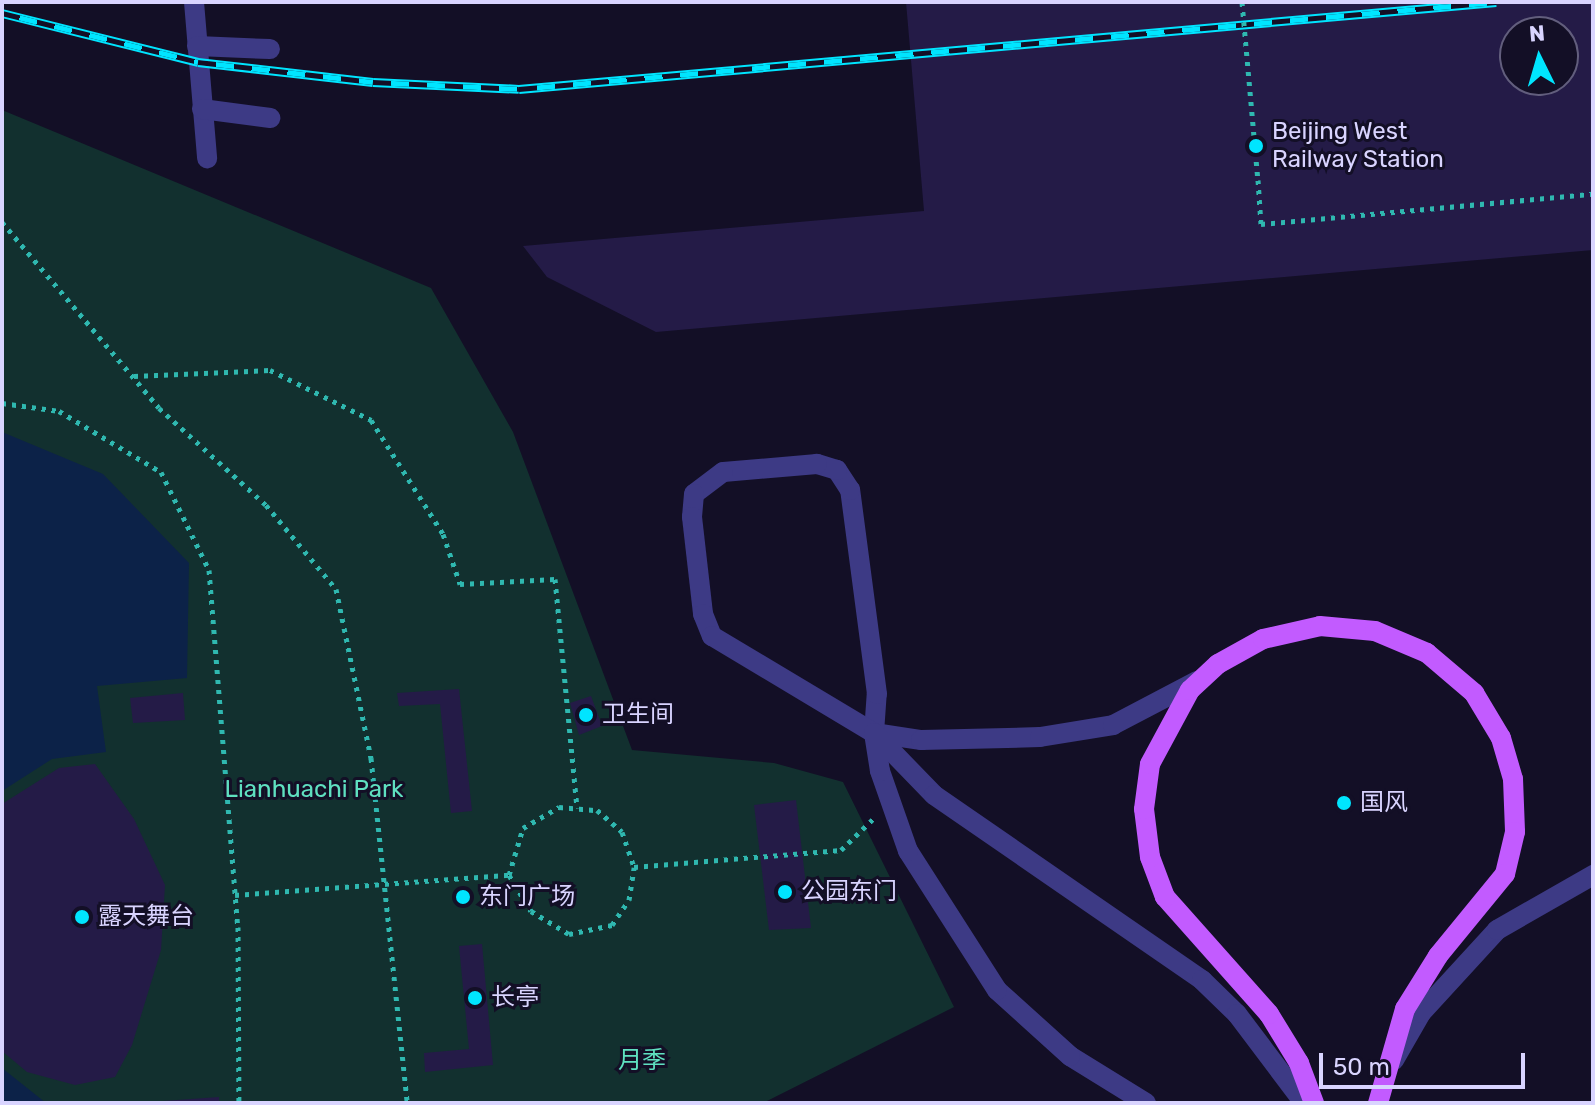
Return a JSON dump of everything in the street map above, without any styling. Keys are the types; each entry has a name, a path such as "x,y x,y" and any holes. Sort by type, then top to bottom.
{"main road":[{"path":"1314,1103 1299,1063 1269,1014 1165,897 1150,857 1144,809 1150,764 1190,690 1204,676 1263,639 1320,626 1375,631 1427,653 1474,693 1501,738 1513,779 1515,832 1505,874 1438,956 1405,1009 1378,1103"}],"street":[{"path":"194,2 207,158"},
{"path":"197,46 270,49"},
{"path":"202,109 270,118"},
{"path":"1146,1103 1070,1056 997,990 908,851 888,804 874,733 877,694 850,490 837,470 817,464 723,472 694,494 692,517 703,614 712,636 874,733 934,795 1202,980 1237,1014 1304,1103"},
{"path":"874,733 921,740 1040,737 1113,725 1204,676"},
{"path":"1384,1077 1421,1013 1497,930 1593,875"}],"path":[{"path":"1242,2 1261,224 1593,194"},
{"path":"2,222 159,408 266,505 336,589 371,758 407,1103"},
{"path":"133,376 270,370 371,420 443,534 460,584 555,579 577,808"},
{"path":"2,403 59,411 161,472 209,570 235,895 239,1103"},
{"path":"559,807 597,810 622,832 634,867 629,900 612,925 569,934 531,911 509,875 523,828 559,807"},
{"path":"634,867 760,857"},
{"path":"235,895 509,875"}],"green space":[{"name":"Lianhuachi Park","path":"2,110 431,288 513,432 632,750 774,763 843,782 954,1007 763,1103 2,1103"}],"water":[{"path":"2,432 103,474 189,563 187,678 97,686 106,752 52,759 2,791"},
{"path":"2,1068 46,1103 2,1103"}],"building":[{"name":"Beijing West Railway Station","path":"906,2 1593,2 1593,250 656,332 547,277 523,246 924,211"},
{"path":"459,689 472,811 451,813 440,704 399,706 397,693"},
{"path":"183,693 185,720 133,723 130,698"},
{"name":"卫生间","path":"591,696 602,726 579,735 570,703"},
{"name":"露天舞台","path":"95,764 134,819 165,885 161,950 132,1045 115,1077 75,1085 27,1072 2,1051 2,804 59,768"},
{"name":"公园东门","path":"796,800 811,928 769,930 754,805"},
{"name":"长亭","path":"482,944 493,1065 425,1072 424,1053 469,1049 459,946"},
{"path":"219,1097 219,1103 163,1103 163,1101"}],"railway":[{"path":"2,13 198,62 373,82 519,89 1496,2"}],"place":[{"name":"Beijing West Railway Station","path":"1256,146"},
{"name":"卫生间","path":"586,715"},
{"name":"国风","path":"1344,803"},
{"name":"公园东门","path":"785,892"},
{"name":"东门广场","path":"463,897"},
{"name":"露天舞台","path":"82,917"},
{"name":"长亭","path":"475,998"}],"park label":[{"name":"月季","path":"642,1061"}]}
